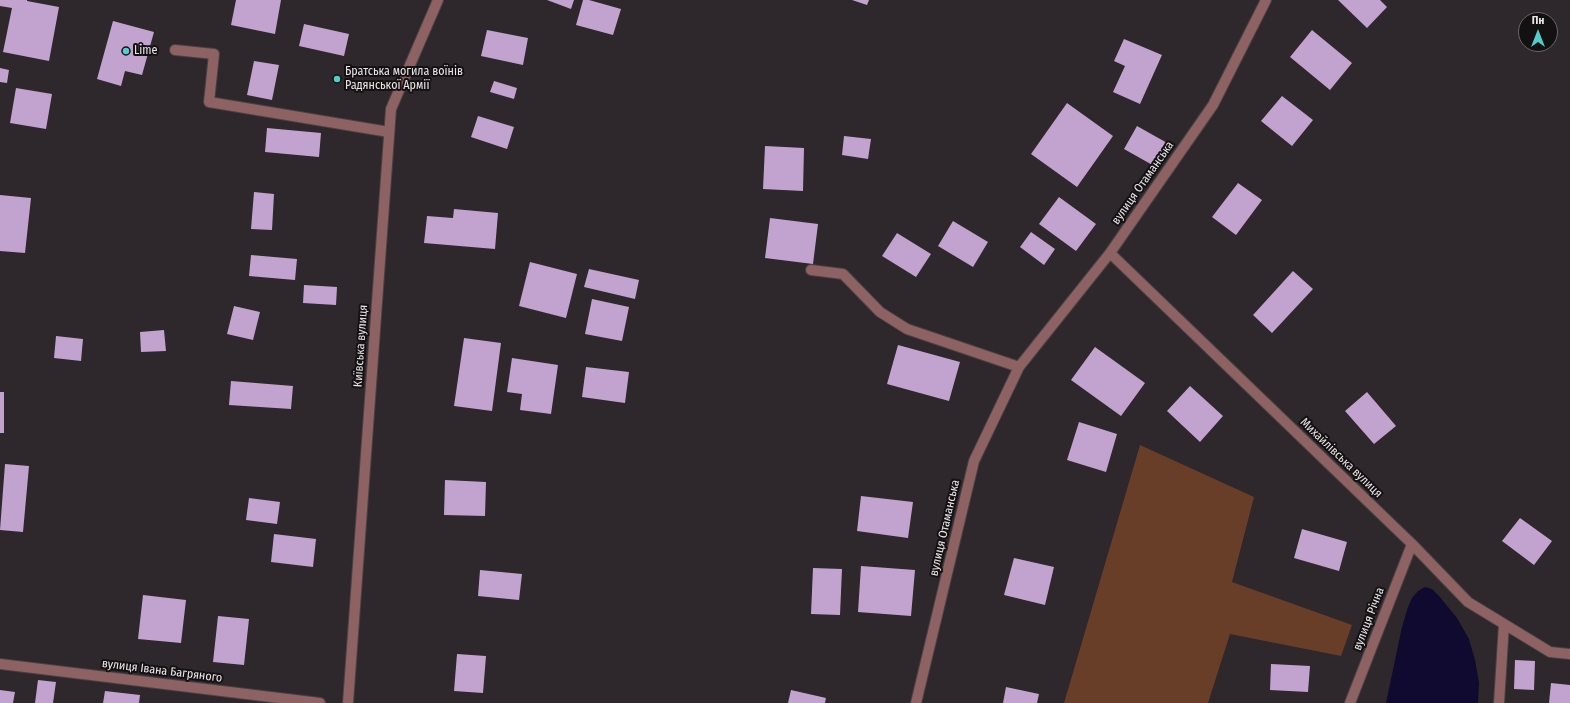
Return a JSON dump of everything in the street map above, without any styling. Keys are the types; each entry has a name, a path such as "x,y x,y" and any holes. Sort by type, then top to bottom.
{"street":[{"name":"Київська вулиця","path":"348,703 391,109 438,0"},
{"name":"вулиця Отаманська","path":"916,703 974,461 1019,367 1110,254 1213,105 1266,0"},
{"path":"175,50 214,54 209,102 389,132"},
{"name":"Михайлівська вулиця","path":"1110,254 1412,544 1468,602 1550,652 1570,654"},
{"path":"811,270 843,274 880,312 907,329 1019,367"},
{"name":"вулиця Річна","path":"1350,703 1412,544"},
{"path":"1500,703 1504,624"},
{"name":"вулиця Івана Багряного","path":"0,664 320,703"}],"shaded area":[{"path":"1140,445 1254,497 1232,582 1352,625 1341,656 1230,634 1208,703 1064,703"},
{"path":"1425,587 1432,589 1439,596 1457,618 1469,639 1479,683 1478,703 1386,703 1402,627 1408,607 1412,598 1418,591"}],"building":[{"path":"0,0 27,0 59,7 49,61 3,52 12,8 0,6"},
{"path":"236,0 281,0 275,34 231,25"},
{"path":"547,0 574,0 571,9"},
{"path":"583,0 589,0 621,9 613,35 576,25"},
{"path":"852,0 869,0 867,5"},
{"path":"1338,0 1380,0 1387,7 1367,28"},
{"name":"Lime","path":"113,21 154,32 142,75 125,71 121,86 97,79"},
{"path":"304,24 349,34 344,56 299,46"},
{"path":"487,30 528,38 523,65 481,56"},
{"path":"1312,30 1352,63 1330,90 1290,57"},
{"path":"1124,39 1162,55 1140,104 1113,92 1125,66 1114,61"},
{"path":"254,61 279,65 272,100 247,95"},
{"path":"0,68 9,70 7,83 0,82"},
{"path":"494,81 517,88 514,99 490,92"},
{"path":"16,88 52,94 46,129 10,123"},
{"path":"1282,96 1313,120 1292,146 1261,121"},
{"path":"1067,103 1113,136 1077,187 1031,154"},
{"path":"478,116 514,127 507,149 471,137"},
{"path":"1137,126 1169,144 1156,167 1124,149"},
{"path":"267,128 321,133 319,157 265,152"},
{"path":"844,136 871,139 868,159 842,155"},
{"path":"765,146 804,148 803,191 763,189"},
{"path":"1238,183 1262,200 1236,235 1212,217"},
{"path":"254,192 274,194 272,230 251,229"},
{"path":"0,195 31,198 25,253 0,251"},
{"path":"1059,197 1096,224 1076,251 1039,224"},
{"path":"454,209 498,213 495,249 424,243 427,216 453,218"},
{"path":"770,218 818,224 813,264 765,258"},
{"path":"953,221 988,242 973,267 938,246"},
{"path":"1031,232 1055,249 1044,265 1020,247"},
{"path":"897,233 931,254 916,277 882,256"},
{"path":"251,255 297,259 295,280 249,276"},
{"path":"530,262 577,274 566,318 519,306"},
{"path":"589,269 639,280 635,299 584,287"},
{"path":"1293,271 1313,289 1272,333 1253,315"},
{"path":"304,285 337,287 336,305 303,303"},
{"path":"592,299 629,307 622,341 585,334"},
{"path":"234,306 260,312 253,340 227,334"},
{"path":"164,330 166,351 141,352 140,332"},
{"path":"56,336 83,339 81,361 54,358"},
{"path":"464,338 501,343 492,411 454,406"},
{"path":"898,345 960,362 949,401 887,384"},
{"path":"1095,347 1145,383 1121,416 1071,380"},
{"path":"512,358 558,365 551,414 520,410 522,394 507,392"},
{"path":"586,367 629,372 625,403 582,397"},
{"path":"231,381 293,386 291,409 229,405"},
{"path":"1190,386 1223,416 1200,442 1167,411"},
{"path":"0,392 4,392 4,433 0,433"},
{"path":"1367,392 1396,426 1374,444 1345,411"},
{"path":"1079,422 1117,434 1106,472 1067,460"},
{"path":"5,464 29,466 23,532 0,530"},
{"path":"445,480 486,482 485,516 444,515"},
{"path":"861,496 913,502 908,538 857,531"},
{"path":"249,498 280,502 277,524 246,520"},
{"path":"1520,518 1552,541 1534,565 1502,541"},
{"path":"1302,529 1347,542 1339,571 1294,558"},
{"path":"274,534 316,539 313,567 271,562"},
{"path":"1014,558 1054,567 1045,605 1004,595"},
{"path":"861,566 915,570 911,616 858,612"},
{"path":"813,568 842,569 840,615 811,614"},
{"path":"480,570 522,574 519,600 478,596"},
{"path":"143,595 186,600 181,643 138,639"},
{"path":"218,616 249,619 244,665 213,662"},
{"path":"457,654 486,656 483,693 454,691"},
{"path":"1515,660 1535,661 1534,690 1514,689"},
{"path":"1271,664 1310,666 1308,692 1270,690"},
{"path":"38,680 56,682 53,703 35,703"},
{"path":"1551,683 1570,685 1570,703 1549,703"},
{"path":"1006,687 1039,694 1037,703 1003,703"},
{"path":"0,690 15,692 13,703 0,703"},
{"path":"791,690 826,698 825,703 788,703"},
{"path":"105,691 140,695 139,703 103,703"}],"place":[{"name":"Lime","path":"126,51"},
{"name":"Братська могила воїнів Радянської Армії","path":"337,79"}]}
